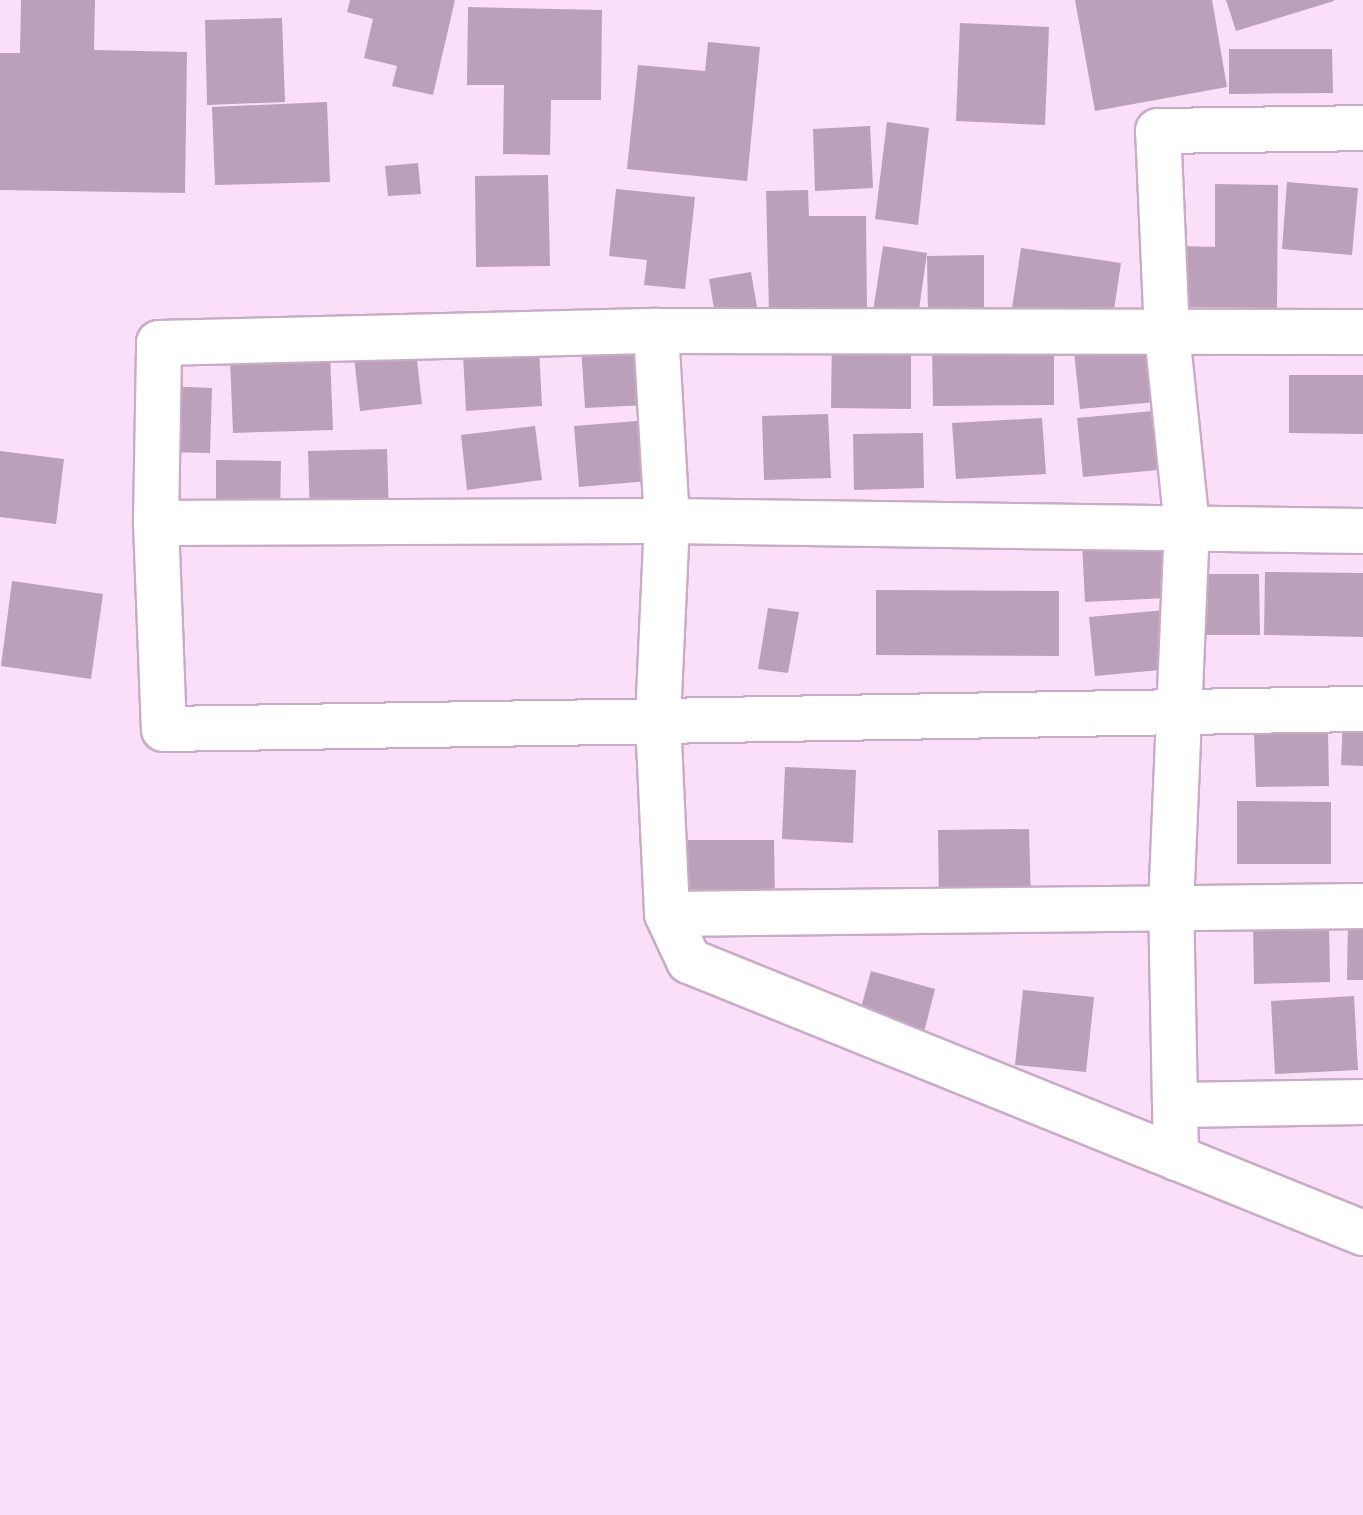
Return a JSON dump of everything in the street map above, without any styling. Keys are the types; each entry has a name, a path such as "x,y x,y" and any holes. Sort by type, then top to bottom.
{"street":[{"path":"1176,1158 1171,907 1187,527 1167,334 1158,131 1363,128"},
{"path":"656,331 667,521 658,721 667,914 689,961 1363,1233"},
{"path":"1363,332 656,331 159,343 156,523 164,729 1363,709"},
{"path":"156,523 667,521 1363,531"},
{"path":"667,914 1363,906"},
{"path":"1176,1105 1363,1102"}],"building":[{"path":"21,0 95,0 94,50 187,52 185,193 0,190 0,53 20,53"},
{"path":"350,0 455,0 433,95 392,86 397,66 364,58 373,19 347,12"},
{"path":"1075,0 1212,0 1227,87 1095,111"},
{"path":"1226,0 1334,0 1334,1 1236,31"},
{"path":"468,7 602,10 601,100 551,100 550,155 503,154 504,85 467,85"},
{"path":"282,18 285,102 207,105 205,20"},
{"path":"960,23 1049,27 1045,125 956,121"},
{"path":"708,42 760,47 747,181 627,169 638,65 705,71"},
{"path":"1229,49 1332,49 1333,93 1229,94"},
{"path":"327,102 330,182 215,185 212,107"},
{"path":"887,122 929,128 918,225 875,219"},
{"path":"870,126 873,188 815,191 813,129"},
{"path":"418,163 421,194 388,196 385,166"},
{"path":"548,175 550,266 476,267 475,176"},
{"path":"1287,182 1358,188 1352,255 1282,249"},
{"path":"1215,184 1278,185 1277,308 1181,307 1182,246 1215,247"},
{"path":"616,189 695,197 685,289 644,285 647,260 609,256"},
{"path":"808,190 809,216 866,216 867,311 769,313 766,191"},
{"path":"883,246 927,253 917,324 872,318"},
{"path":"1021,248 1121,263 1112,323 1012,308"},
{"path":"984,255 984,313 928,314 927,256"},
{"path":"751,272 758,313 716,320 709,279"},
{"path":"832,336 911,337 911,409 831,408"},
{"path":"642,342 646,405 585,408 581,346"},
{"path":"1054,342 1054,405 933,406 932,343"},
{"path":"1150,343 1156,402 1080,409 1074,351"},
{"path":"539,349 542,406 466,411 463,354"},
{"path":"416,352 422,404 360,411 354,357"},
{"path":"330,355 333,430 233,433 230,359"},
{"path":"1289,375 1363,375 1363,434 1289,433"},
{"path":"162,386 212,388 210,453 161,452"},
{"path":"1153,411 1158,470 1083,477 1077,418"},
{"path":"828,414 831,478 764,480 762,416"},
{"path":"1042,418 1046,474 956,479 952,423"},
{"path":"649,420 660,480 579,487 574,426"},
{"path":"535,426 542,480 467,490 461,435"},
{"path":"923,433 924,488 854,490 853,434"},
{"path":"387,449 389,515 310,518 308,451"},
{"path":"0,451 64,459 56,524 0,517"},
{"path":"216,460 281,461 280,517 216,515"},
{"path":"1164,537 1167,598 1085,602 1082,541"},
{"path":"1265,572 1363,573 1363,637 1264,635"},
{"path":"1195,574 1259,574 1260,635 1196,635"},
{"path":"12,581 103,594 91,679 1,666"},
{"path":"876,590 1059,591 1059,656 876,655"},
{"path":"768,608 799,612 788,673 758,669"},
{"path":"1165,610 1171,669 1095,676 1089,617"},
{"path":"1343,717 1363,718 1363,766 1341,765"},
{"path":"1328,731 1329,786 1256,787 1254,733"},
{"path":"785,767 856,770 853,843 782,839"},
{"path":"1237,801 1331,802 1331,864 1237,864"},
{"path":"1029,829 1031,903 939,904 938,830"},
{"path":"676,840 774,840 775,902 676,903"},
{"path":"1348,920 1363,920 1363,980 1347,980"},
{"path":"1329,922 1330,982 1254,984 1253,925"},
{"path":"871,971 935,989 921,1044 856,1026"},
{"path":"1023,990 1094,997 1086,1072 1015,1065"},
{"path":"1354,996 1358,1070 1275,1074 1271,1001"}]}
